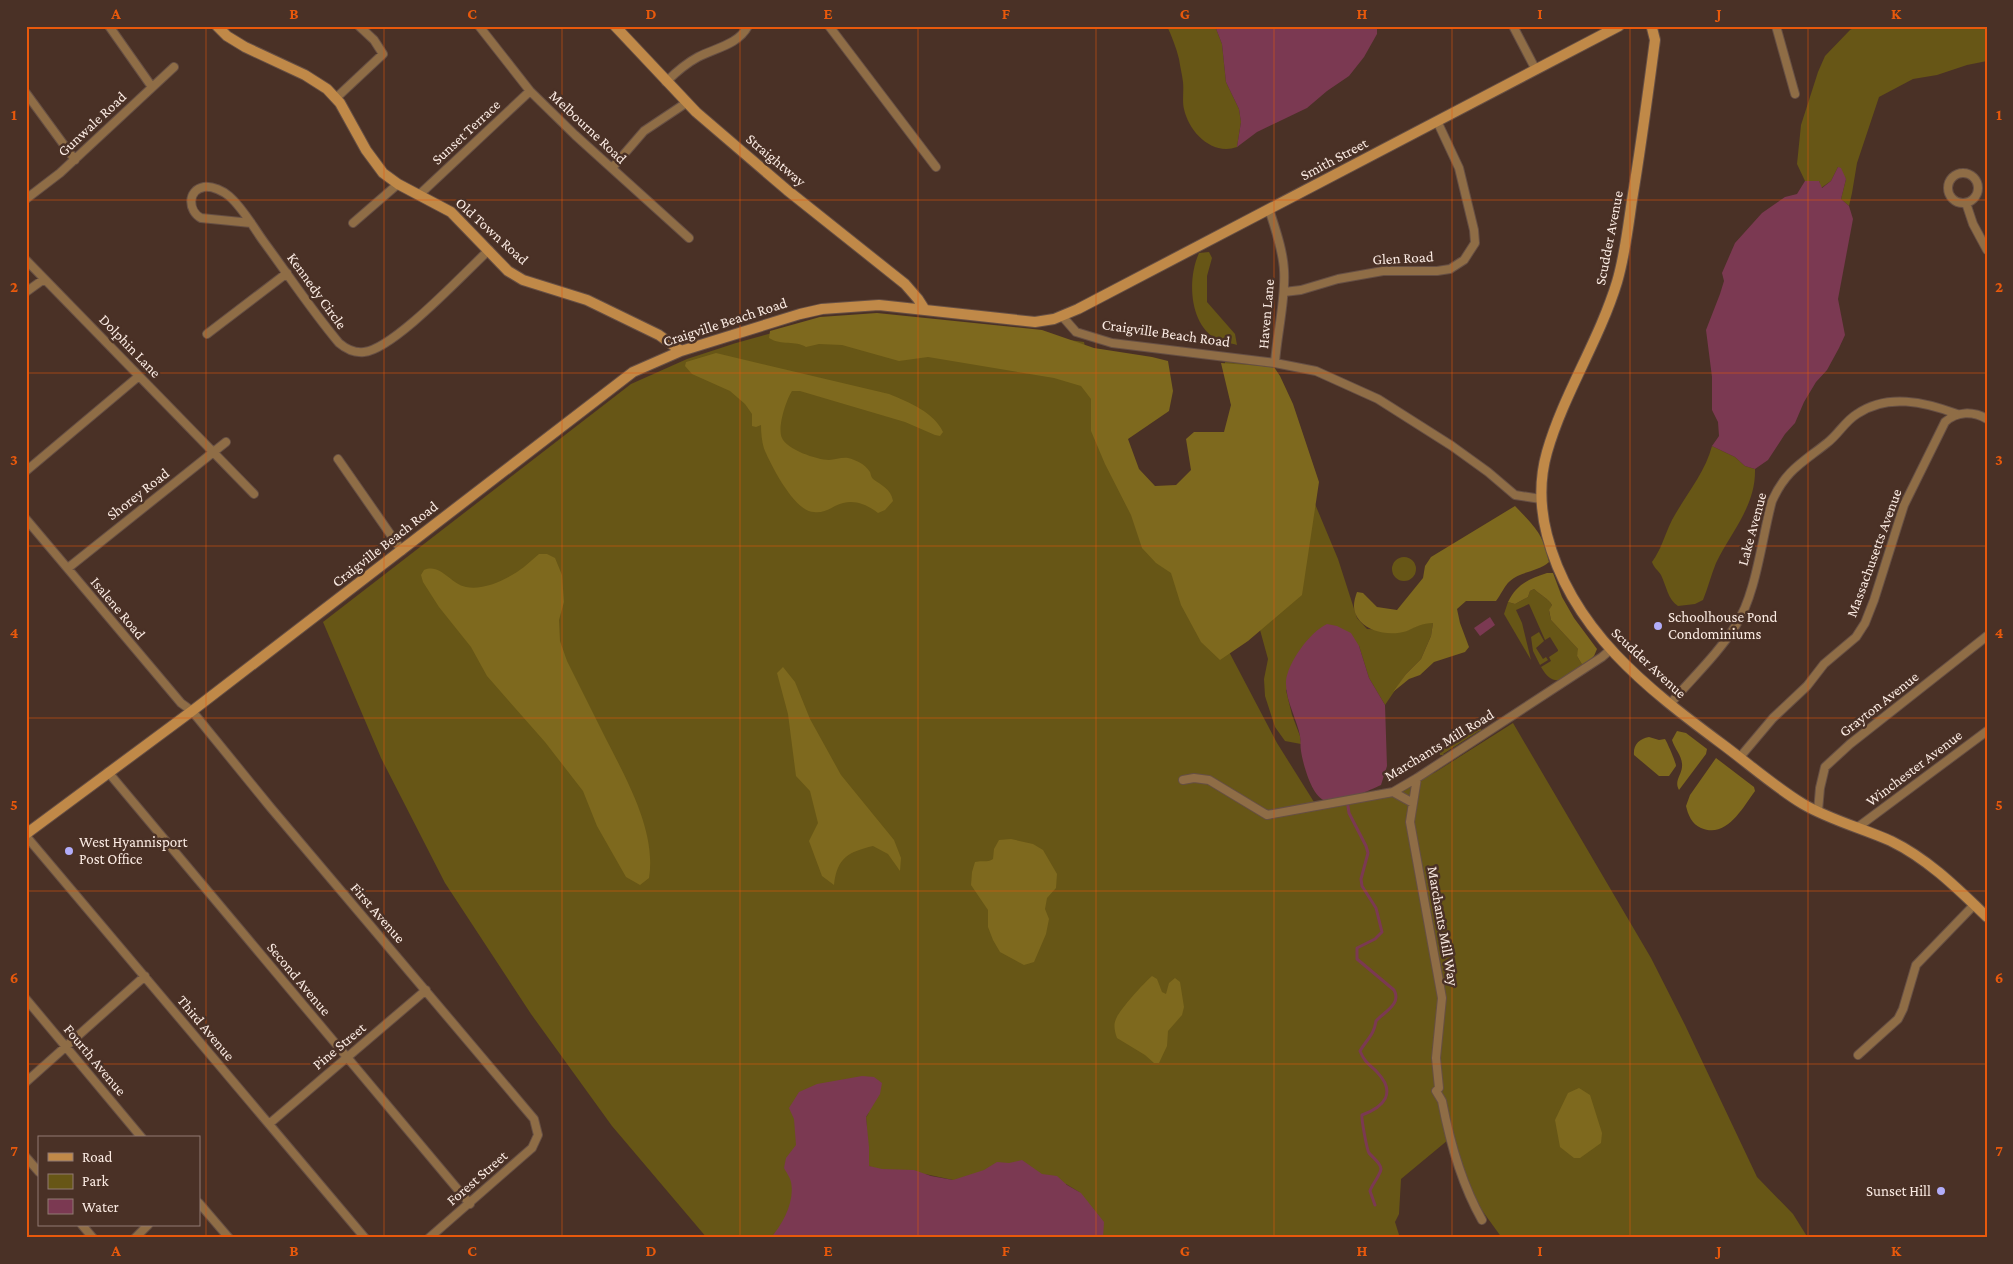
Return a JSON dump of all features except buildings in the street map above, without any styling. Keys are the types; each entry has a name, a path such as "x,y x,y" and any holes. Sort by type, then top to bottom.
{"street":[{"path":"109,26 152,87"},
{"name":"Old Town Road","path":"217,26 245,47 314,80 336,98 378,168 398,184 451,212 508,271 523,280 587,300 659,335 681,351"},
{"path":"336,98 383,54 374,40 359,26"},
{"name":"Melbourne Road","path":"479,26 530,91 689,238"},
{"name":"Straightway","path":"615,26 686,103 787,190 898,278 913,293 925,310"},
{"path":"666,82 676,71 696,58 737,39 748,26"},
{"path":"829,26 936,167"},
{"path":"1513,26 1536,70"},
{"name":"Smith Street","path":"1062,316 1619,26"},
{"name":"Scudder Avenue","path":"1653,26 1655,40 1642,137 1620,271 1605,318 1584,360 1548,450 1542,476 1541,499 1546,532 1557,566 1583,615 1610,650 1636,676 1670,704 1795,799 1818,811 1890,841 1927,864 1946,878 1987,917"},
{"path":"1776,26 1795,94"},
{"name":"Gunwale Road","path":"26,199 75,160 174,67"},
{"name":"Sunset Terrace","path":"420,194 530,91"},
{"path":"26,93 75,160"},
{"path":"612,168 644,131 686,103"},
{"name":"Glen Road","path":"1284,292 1300,290 1338,279 1383,271 1437,271 1450,268 1464,260 1475,243 1474,230 1459,168 1437,121"},
{"path":"354,223 398,184"},
{"name":"Kennedy Circle","path":"250,223 202,218 192,209 192,196 203,188 218,190 231,198 250,223 339,343 345,348 364,352 381,346 400,334 489,250"},
{"path":"1966,202 1973,224 1987,250"},
{"name":"Haven Lane","path":"1270,209 1284,268 1284,292 1276,363"},
{"name":"Dolphin Lane","path":"26,260 254,494"},
{"path":"207,334 287,273"},
{"path":"26,292 44,279"},
{"name":"Craigville Beach Road","path":"26,835 402,551 633,372 681,351 792,316 822,310 879,305 1028,322 1042,322 1062,316 1076,332 1112,343 1276,363 1316,371 1362,391 1452,446 1488,472 1515,495 1541,499"},
{"path":"26,471 139,376"},
{"name":"Lake Avenue","path":"1670,704 1737,625 1746,606 1753,582 1772,501 1777,489 1792,470 1828,443 1857,413 1870,406 1903,401 1937,406 1957,414 1981,416 1987,419"},
{"name":"Massachusetts Avenue","path":"1740,757 1773,718 1807,686 1824,664 1856,637 1872,605 1907,497 1944,422 1957,414"},
{"name":"Shorey Road","path":"68,568 226,442"},
{"path":"338,458 402,551"},
{"name":"Isalene Road","path":"26,519 175,697 192,711"},
{"name":"Grayton Avenue","path":"1818,811 1820,788 1825,767 1850,744 1987,636"},
{"name":"Marchants Mill Road","path":"1183,780 1194,778 1209,780 1267,815 1393,792 1610,650"},
{"name":"First Avenue","path":"192,711 271,808 529,1113 537,1126 538,1135"},
{"name":"Winchester Avenue","path":"1858,827 1987,732"},
{"name":"Second Avenue","path":"108,772 470,1204"},
{"name":"Marchants Mill Way","path":"1417,778 1410,822 1442,998 1436,1058 1439,1088 1436,1091 1442,1101 1459,1172 1482,1220"},
{"path":"1393,792 1413,803"},
{"name":"Third Avenue","path":"26,835 364,1238"},
{"path":"1858,1056 1898,1019 1916,966 1974,905"},
{"path":"26,1082 145,976"},
{"name":"Pine Street","path":"269,1124 426,990"},
{"name":"Fourth Avenue","path":"26,999 140,1136"},
{"name":"Forest Street","path":"429,1238 532,1148 538,1135"},
{"path":"26,1157 38,1171"},
{"path":"200,1204 229,1238"},
{"path":"83,1226 93,1238"},
{"path":"134,1238 147,1226"}],"green space":[{"path":"1167,26 1215,26 1222,44 1226,82 1239,109 1241,122 1237,147 1228,149 1211,145 1196,134 1191,126 1183,106 1183,82 1179,59"},
{"path":"1857,26 1987,26 1987,61 1967,65 1937,75 1913,79 1879,97 1857,163 1849,206 1841,199 1846,179 1838,167 1831,181 1821,188 1819,181 1805,181 1797,164 1801,125 1818,72 1825,56 1850,30"},
{"path":"1209,252 1212,258 1207,276 1207,302 1235,334 1237,345 1220,341 1208,333 1196,313 1192,288 1195,264 1199,253"},
{"path":"879,315 1084,342 1096,399 1277,743 1314,802 1342,800 1388,790 1413,777 1434,773 1513,723 1651,958 1757,1177 1793,1214 1808,1238 1502,1238 1463,1184 1448,1140 1401,1179 1399,1214 1395,1222 1400,1238 1099,1238 1079,1192 1066,1184 953,1180 925,1174 891,1176 869,1166 866,1117 869,1113 797,1182 789,1215 773,1238 707,1238 612,1126 531,1014 445,883 381,758 323,622 631,384 687,359 736,343 827,318"},
{"path":"1233,359 1271,369 1315,504 1338,559 1357,618 1367,629 1406,631 1423,623 1433,623 1431,636 1421,659 1406,674 1385,705 1369,678 1359,646 1286,690 1301,744 1285,741 1275,727 1265,696 1264,679 1268,659 1257,619 1259,554 1225,372 1225,362"},
{"path":"1712,446 1735,457 1745,466 1755,469 1754,482 1747,507 1716,563 1703,600 1695,604 1678,606 1670,596 1661,575 1652,562 1672,520 1705,466"},
{"path":"1404,557 1412,561 1416,569 1412,577 1404,581 1396,577 1392,569 1396,561"},
{"path":"1534,589 1552,605 1549,611 1551,620 1579,650 1577,656 1583,666 1560,680 1551,679 1541,667 1551,661 1549,657 1558,650 1550,637 1545,640 1529,604 1516,610 1522,623 1531,660 1504,614 1508,602 1515,604 1528,597 1530,591"},
{"path":"1539,632 1544,641 1536,648 1543,659 1546,657 1548,660 1540,665 1533,651 1531,637"},
{"path":"1479,728 1482,732 1479,731 1444,755 1440,755 1443,745 1448,741"}],"shaded area":[{"path":"877,313 1042,330 1094,348 1168,361 1173,391 1169,411 1128,439 1139,469 1155,486 1176,485 1191,470 1186,439 1194,432 1224,432 1231,405 1221,363 1274,367 1293,404 1319,482 1302,595 1248,641 1220,660 1201,642 1181,605 1171,573 1156,563 1142,548 1131,515 1105,464 1091,431 1091,399 1081,386 1054,378 928,357 899,361 842,345 819,344 806,347 779,342 769,338 770,331 820,317"},
{"path":"716,353 889,394 927,413 943,432 940,436 935,435 905,422 800,391 792,391 781,421 781,433 785,442 795,450 817,458 829,460 848,458 860,463 868,469 873,479 888,490 893,501 885,510 878,513 863,504 852,502 841,504 822,512 807,510 799,505 785,488 764,448 761,425 752,426 752,414 745,404 730,391 692,374 685,366 686,362"},
{"path":"1515,506 1541,537 1549,562 1540,568 1514,578 1506,585 1496,601 1466,601 1457,609 1469,647 1465,652 1434,662 1420,675 1409,679 1393,692 1406,674 1421,659 1431,636 1433,623 1422,624 1407,631 1394,633 1375,631 1360,621 1354,611 1357,592 1363,593 1377,607 1397,610 1423,578 1425,566 1431,557"},
{"path":"539,554 547,554 555,558 562,575 564,602 559,620 560,641 567,661 629,785 643,822 650,860 649,878 640,885 626,877 597,826 583,791 545,742 487,676 471,647 439,607 423,582 421,575 424,570 435,569 460,585 473,588 481,587 496,583 512,575"},
{"path":"1547,573 1553,573 1562,597 1574,618 1597,649 1594,656 1583,666 1577,656 1578,649 1551,620 1549,610 1552,605 1546,598 1534,589 1530,591 1528,597 1515,604 1508,602 1515,591 1524,583"},
{"path":"783,667 795,682 810,719 841,775 894,840 901,858 900,871 888,854 873,846 851,854 841,862 834,885 822,876 809,841 818,823 810,791 796,776 788,714 777,673"},
{"path":"1677,731 1686,733 1707,749 1706,754 1679,790 1677,781 1682,763 1672,740"},
{"path":"1649,737 1659,740 1665,739 1676,766 1669,776 1659,776 1634,755 1637,743"},
{"path":"1716,758 1754,787 1755,791 1739,814 1726,826 1710,830 1701,828 1693,822 1686,806 1690,795"},
{"path":"1011,839 1033,844 1043,850 1057,874 1056,888 1047,898 1045,909 1049,919 1046,934 1034,962 1024,965 1000,952 988,927 988,910 971,885 975,862 993,859 994,849 999,840"},
{"path":"1152,976 1157,979 1162,992 1166,994 1169,983 1175,978 1180,982 1184,1007 1182,1015 1168,1031 1167,1046 1159,1063 1154,1063 1145,1055 1117,1038 1115,1028 1115,1021 1122,1009"},
{"path":"1579,1088 1590,1095 1602,1133 1601,1143 1580,1158 1574,1158 1560,1147 1555,1120 1568,1093"}],"water":[{"path":"1215,26 1377,26 1377,34 1364,57 1349,76 1307,108 1257,132 1237,147 1241,122 1239,109 1226,82 1222,44"},
{"path":"1838,167 1841,168 1846,179 1841,199 1849,206 1853,219 1838,299 1845,335 1827,370 1816,382 1804,402 1795,423 1785,434 1768,460 1755,469 1745,466 1735,457 1712,446 1719,436 1718,422 1712,410 1712,377 1706,330 1724,281 1722,273 1735,243 1762,213 1785,197 1797,194 1805,181 1819,181 1822,188 1831,181"},
{"path":"1490,617 1495,625 1480,636 1474,628"},
{"path":"1327,624 1337,626 1351,633 1359,646 1369,678 1385,705 1387,766 1381,785 1354,796 1332,801 1321,799 1316,794 1309,780 1286,688 1288,673 1295,657 1307,641"},
{"path":"862,1076 874,1077 882,1083 880,1094 866,1117 869,1166 882,1169 914,1170 931,1176 953,1180 984,1170 997,1162 1009,1163 1022,1160 1042,1174 1057,1176 1067,1185 1081,1193 1104,1222 1103,1238 771,1238 780,1226 790,1205 791,1182 784,1168 786,1158 796,1145 794,1119 789,1108 799,1092 817,1084"}],"waterway":[{"path":"1347,800 1349,813 1368,853 1361,879 1362,886 1376,908 1382,932 1375,939 1357,948 1357,959 1394,990 1396,995 1394,1004 1376,1021 1372,1033 1360,1051 1365,1061 1383,1080 1387,1093 1382,1103 1370,1112 1362,1115 1368,1151 1381,1167 1370,1191 1375,1205"}],"place":[{"name":"Schoolhouse Pond Condominiums","path":"1658,626"},
{"name":"West Hyannisport Post Office","path":"69,851"},
{"name":"Sunset Hill","path":"1941,1191"}]}
